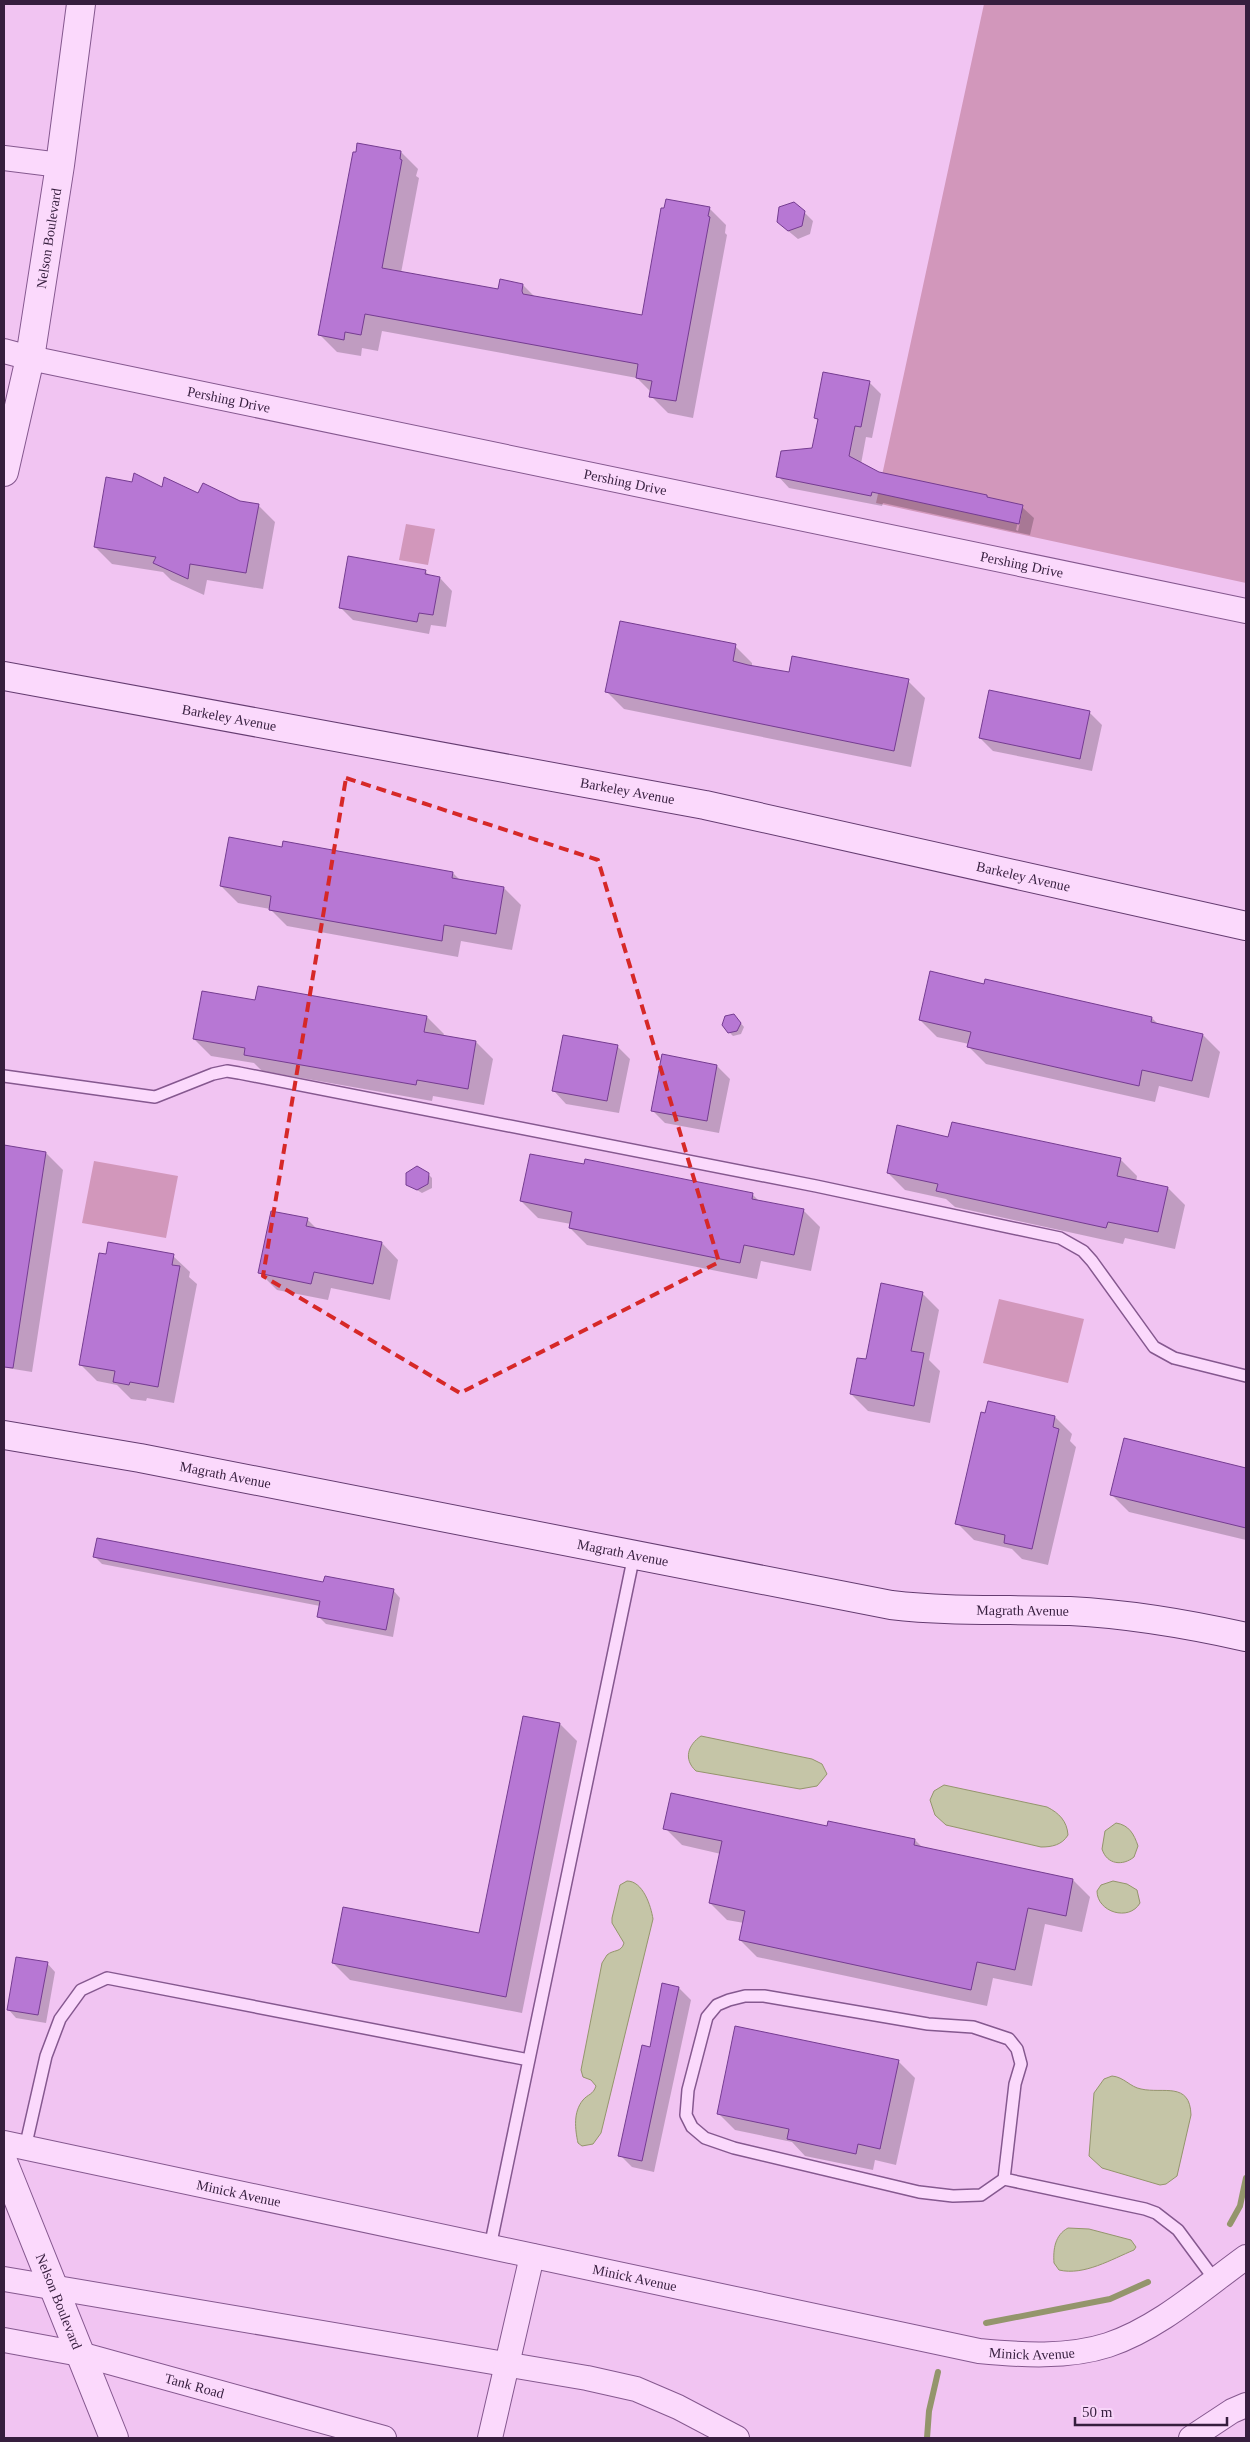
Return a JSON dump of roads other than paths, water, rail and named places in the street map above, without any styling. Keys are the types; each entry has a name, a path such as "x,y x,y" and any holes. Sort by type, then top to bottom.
{"main road":[{"name":"Nelson Boulevard","path":"4,472 30,358 60,166 81,4"},
{"name":"Barkeley Avenue","path":"4,676 705,805 1246,926"},
{"name":"Magrath Avenue","path":"4,1435 149,1460 634,1553 891,1605 944,1610 1107,1614 1158,1620 1246,1637"},
{"name":"Nelson Boulevard","path":"4,2164 114,2438"}],"street":[{"path":"4,158 60,166"},
{"name":"Pershing Drive","path":"4,351 30,358 1246,611"},
{"name":"Minick Avenue","path":"14,2146 979,2351 1014,2354 1053,2354 1108,2345 1153,2323 1246,2257"},
{"path":"490,2438 532,2256"},
{"path":"4,2279 587,2378 636,2389 678,2407 737,2438"},
{"name":"Tank Road","path":"4,2340 80,2354 384,2438"},
{"path":"1191,2438 1232,2411 1246,2406"}],"lane":[{"path":"4,1076 150,1097 166,1094 213,1074 226,1071 797,1182 1060,1238 1083,1251 1092,1261 1132,1318 1158,1350 1174,1358 1246,1376"},
{"path":"490,2247 634,1553"},
{"path":"14,2146 60,2019 81,1990 106,1978 529,2060"},
{"path":"1004,2179 1015,2084 1021,2064 1016,2049 1009,2038 973,2027 928,2024 764,1996 746,1996 730,2000 717,2005 707,2017 688,2090 686,2115 692,2127 704,2138 734,2148 919,2192 953,2196 981,2195 1004,2179 1156,2213 1178,2230 1215,2280"}],"waterway":[{"path":"1230,2224 1240,2206 1246,2178"},
{"path":"986,2323 1110,2299 1148,2282"},
{"path":"927,2438 929,2411 938,2372"}]}
